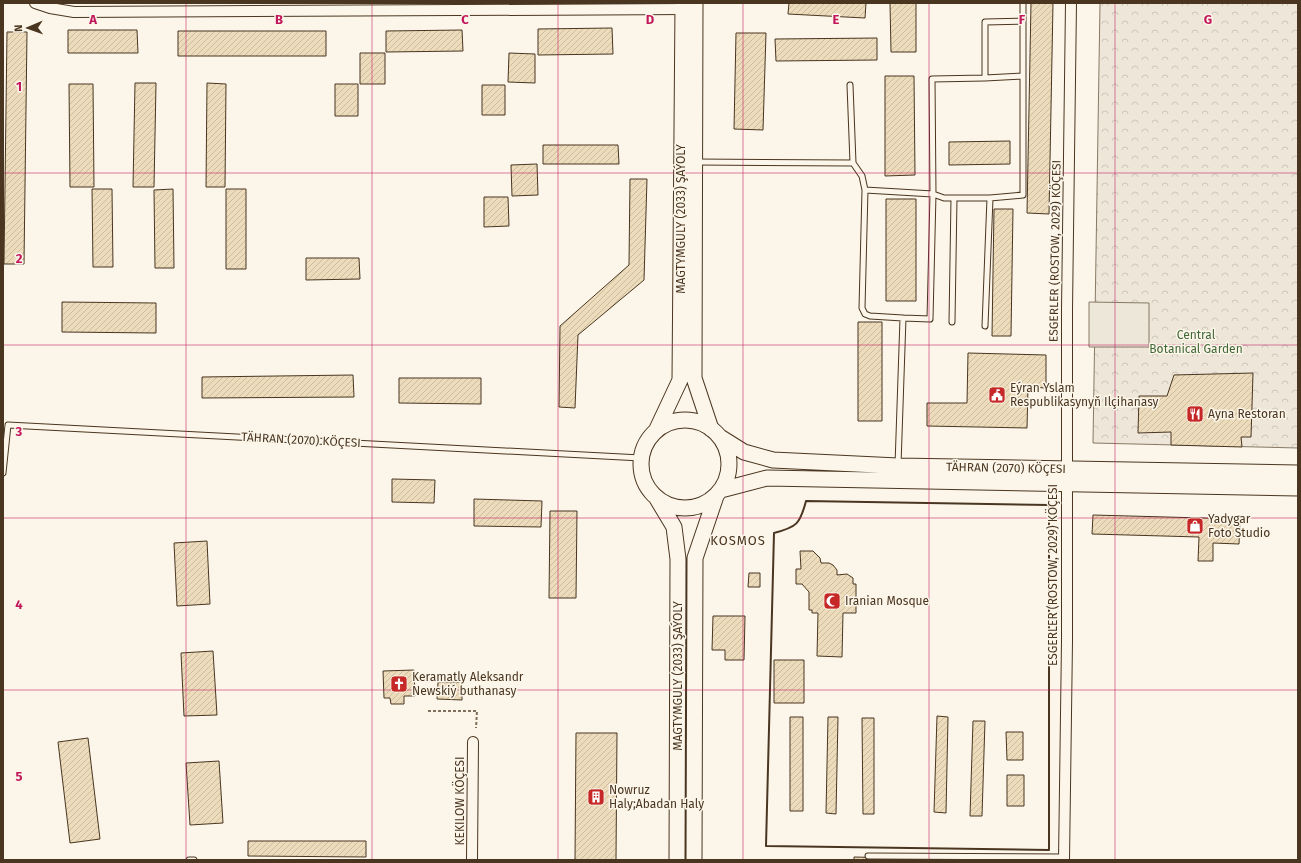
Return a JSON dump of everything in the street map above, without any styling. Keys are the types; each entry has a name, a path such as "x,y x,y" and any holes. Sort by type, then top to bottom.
{"main road":[{"name":"MAGTYMGULY (2033) ŞAÝOLY","path":"689,6 695,162 694,378 716,433"},
{"name":"MAGTYMGULY (2033) ŞAÝOLY","path":"657,429 680,380 689,6"},
{"path":"680,420 696,421 716,433 727,452 729,467 725,483 718,493 702,505 686,508 670,506 656,497 645,484 642,475 641,458 646,442 657,429 680,420"},
{"name":"TÄHRAN (2070) KÖÇESI","path":"716,433 744,452 773,460 898,466 1066,477 1298,488"},
{"name":"TÄHRAN (2070) KÖÇESI","path":"718,493 766,478 1066,477 1298,473"},
{"name":"MAGTYMGULY (2033) ŞAÝOLY","path":"694,860 695,558 718,493"},
{"name":"MAGTYMGULY (2033) ŞAÝOLY","path":"656,497 674,527 678,559 676,860"}],"street":[{"path":"35,3 50,8 74,12 118,7 689,6"},
{"name":"ESGERLER (ROSTOW, 2029) KÖÇESI","path":"1064,859 1067,641 1067,309 1071,3"},
{"name":"KEKILOW KÖÇESI","path":"472,860 473,742"}],"lane":[{"path":"865,190 933,194 944,198 990,198 1020,195 1023,193 1023,3"},
{"path":"984,78 985,22 1023,21"},
{"path":"850,85 853,163 862,176 865,190 862,308 865,314 870,316 930,319 933,194 932,79 1023,76"},
{"path":"695,162 853,163"},
{"path":"952,322 954,198"},
{"path":"985,326 990,198"},
{"path":"898,466 902,318"},
{"name":"TÄHRAN (2070) KÖÇESI","path":"3,473 8,425 641,458"},
{"path":"868,856 1064,859"},
{"path":"189,860 194,860"}],"path":[{"path":"428,710 477,711 476,728"}],"green space":[{"name":"Central Botanical Garden","path":"1100,3 1298,3 1298,448 1093,443"}],"shaded area":[{"path":"1089,302 1149,303 1149,347 1089,347"}],"building":[{"path":"789,3 866,3 865,18 788,14"},
{"path":"890,3 916,3 916,52 891,52"},
{"path":"1031,3 1053,3 1049,214 1027,213"},
{"path":"612,28 613,54 538,55 538,29"},
{"path":"68,30 137,30 138,53 68,53"},
{"path":"462,30 463,51 386,52 386,31"},
{"path":"178,31 326,31 326,56 178,56"},
{"path":"7,32 27,32 24,264 4,264"},
{"path":"736,33 766,33 763,130 734,129"},
{"path":"877,38 877,60 776,61 775,39"},
{"path":"360,53 385,53 385,84 360,84"},
{"path":"509,53 535,54 535,83 508,82"},
{"path":"885,76 914,76 915,175 885,176"},
{"path":"135,83 156,83 154,187 133,187"},
{"path":"207,83 226,84 225,187 206,187"},
{"path":"69,84 93,84 94,187 70,187"},
{"path":"335,84 358,84 358,116 335,116"},
{"path":"482,85 505,85 505,115 482,115"},
{"path":"1010,141 1010,164 949,165 949,142"},
{"path":"543,145 618,145 619,164 543,164"},
{"path":"537,164 538,195 512,196 511,165"},
{"path":"630,179 647,179 644,280 578,335 575,408 559,407 560,326 629,265"},
{"path":"92,189 112,189 113,267 93,267"},
{"path":"173,189 174,268 155,268 154,190"},
{"path":"226,189 246,189 246,269 226,269"},
{"path":"484,197 508,197 509,226 484,227"},
{"path":"886,199 916,199 916,301 886,301"},
{"path":"994,209 1013,209 1011,336 992,336"},
{"path":"306,258 359,258 360,279 306,280"},
{"path":"62,302 156,303 156,333 62,332"},
{"path":"858,322 882,322 882,421 858,421"},
{"name":"Eýran Yslam Respublikasynyň Ilçihanasy","path":"968,353 1046,355 1046,388 1028,387 1027,428 927,426 927,403 967,403"},
{"name":"Ayna Restoran","path":"1253,373 1251,437 1241,437 1242,447 1171,445 1171,432 1138,433 1139,396 1167,396 1174,375"},
{"path":"353,375 354,397 202,398 202,377"},
{"path":"399,378 481,378 481,404 399,403"},
{"path":"392,479 435,480 434,503 392,502"},
{"path":"474,499 542,501 541,527 474,526"},
{"path":"550,511 577,511 576,598 549,598"},
{"path":"1093,515 1240,519 1239,544 1213,543 1213,561 1198,561 1199,537 1092,534"},
{"path":"207,541 210,604 177,606 174,543"},
{"name":"Iranian Mosque","path":"800,551 813,551 820,558 821,563 829,563 833,565 837,570 837,575 847,574 853,578 853,584 856,584 856,613 843,613 842,657 817,656 818,613 812,613 812,610 809,610 809,592 802,584 796,584 796,569 801,569"},
{"path":"749,573 760,573 760,587 748,587"},
{"path":"713,616 745,616 744,660 725,660 725,650 712,650"},
{"path":"213,651 217,715 184,716 181,653"},
{"path":"774,660 804,660 804,703 774,703"},
{"name":"Keramatly Aleksandr Newskiý buthanasy","path":"414,670 415,696 404,696 404,704 391,704 390,698 384,698 383,671"},
{"path":"438,682 462,682 462,700 437,699"},
{"path":"937,716 948,717 946,813 934,812"},
{"path":"790,717 803,717 803,811 790,811"},
{"path":"828,717 838,717 836,814 826,813"},
{"path":"862,718 874,718 874,814 863,814"},
{"path":"973,721 985,721 982,816 970,816"},
{"path":"1006,732 1023,732 1023,760 1007,760"},
{"name":"Nowruz Haly;Abadan Haly","path":"576,733 617,733 616,860 575,860"},
{"path":"88,738 100,839 70,843 58,742"},
{"path":"219,761 223,823 190,825 186,763"},
{"path":"1007,775 1024,775 1024,806 1007,806"},
{"path":"248,841 366,841 366,857 248,856"},
{"path":"854,857 985,860 854,860"}],"wall":[{"path":"806,501 1049,505 1049,850 766,846 774,533 793,526 802,515 806,501"}],"place":[{"name":"Eýran Yslam Respublikasynyň Ilçihanasy","path":"997,395"},
{"name":"Ayna Restoran","path":"1195,414"},
{"name":"Yadygar Foto Studio","path":"1195,526"},
{"name":"Iranian Mosque","path":"832,601"},
{"name":"Keramatly Aleksandr Newskiý buthanasy","path":"399,684"},
{"name":"Nowruz Haly;Abadan Haly","path":"596,797"}],"district":[{"name":"KOSMOS","path":"738,540"}]}
